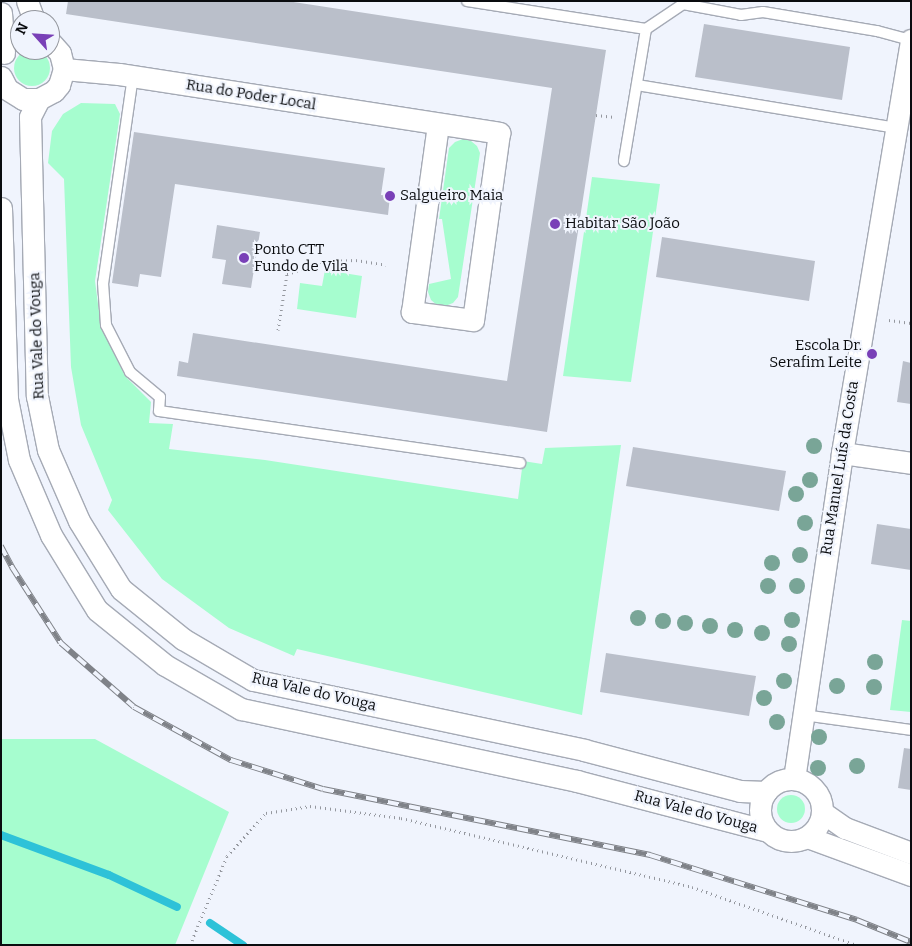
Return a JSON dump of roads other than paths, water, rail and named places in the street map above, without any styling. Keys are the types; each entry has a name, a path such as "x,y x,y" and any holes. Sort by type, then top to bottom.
{"street":[{"path":"1,13 2,56"},
{"name":"Rua Manuel Luís da Costa","path":"794,779 842,453 911,40"},
{"path":"2,56 10,45"},
{"path":"2,83 15,95 23,99 39,99 47,96 59,85 64,69 60,53"},
{"name":"Rua do Poder Local","path":"64,69 133,76 499,133 473,320 412,312 438,125"},
{"name":"Rua Vale do Vouga","path":"39,99 30,117 37,396 48,450 75,512 121,589 183,639 253,680 584,750 740,791 766,792 761,801 760,812 768,831"},
{"name":"Rua Vale do Vouga","path":"1,208 7,399 19,460 51,535 97,610 165,665 241,709 577,781 768,831 777,837 787,840 797,840 807,836 911,875"},
{"path":"842,453 911,463"},
{"path":"766,792 783,780 794,779 803,781 818,793 822,812 815,830 807,836"},
{"path":"822,812 846,828 911,853"}],"lane":[{"path":"467,1 646,29 683,4 741,15 763,12 877,31 911,40"},
{"path":"624,160 646,29"},
{"path":"133,76 103,283 106,325 130,372 160,397 159,411 520,464"},
{"path":"637,85 896,128"},
{"path":"803,715 911,730"}],"waterway":[{"path":"1,835 109,875 177,907"},
{"path":"210,923 243,945"}],"railway":[{"path":"1,546 12,567 61,643 134,707 231,760 323,789 650,855 857,920 911,942"}],"place":[{"name":"Salgueiro Maia","path":"390,196"},
{"name":"Habitar São João","path":"555,224"},
{"name":"Ponto CTT Fundo de Vila","path":"244,258"},
{"name":"Escola Dr. Serafim Leite","path":"872,354"}]}
